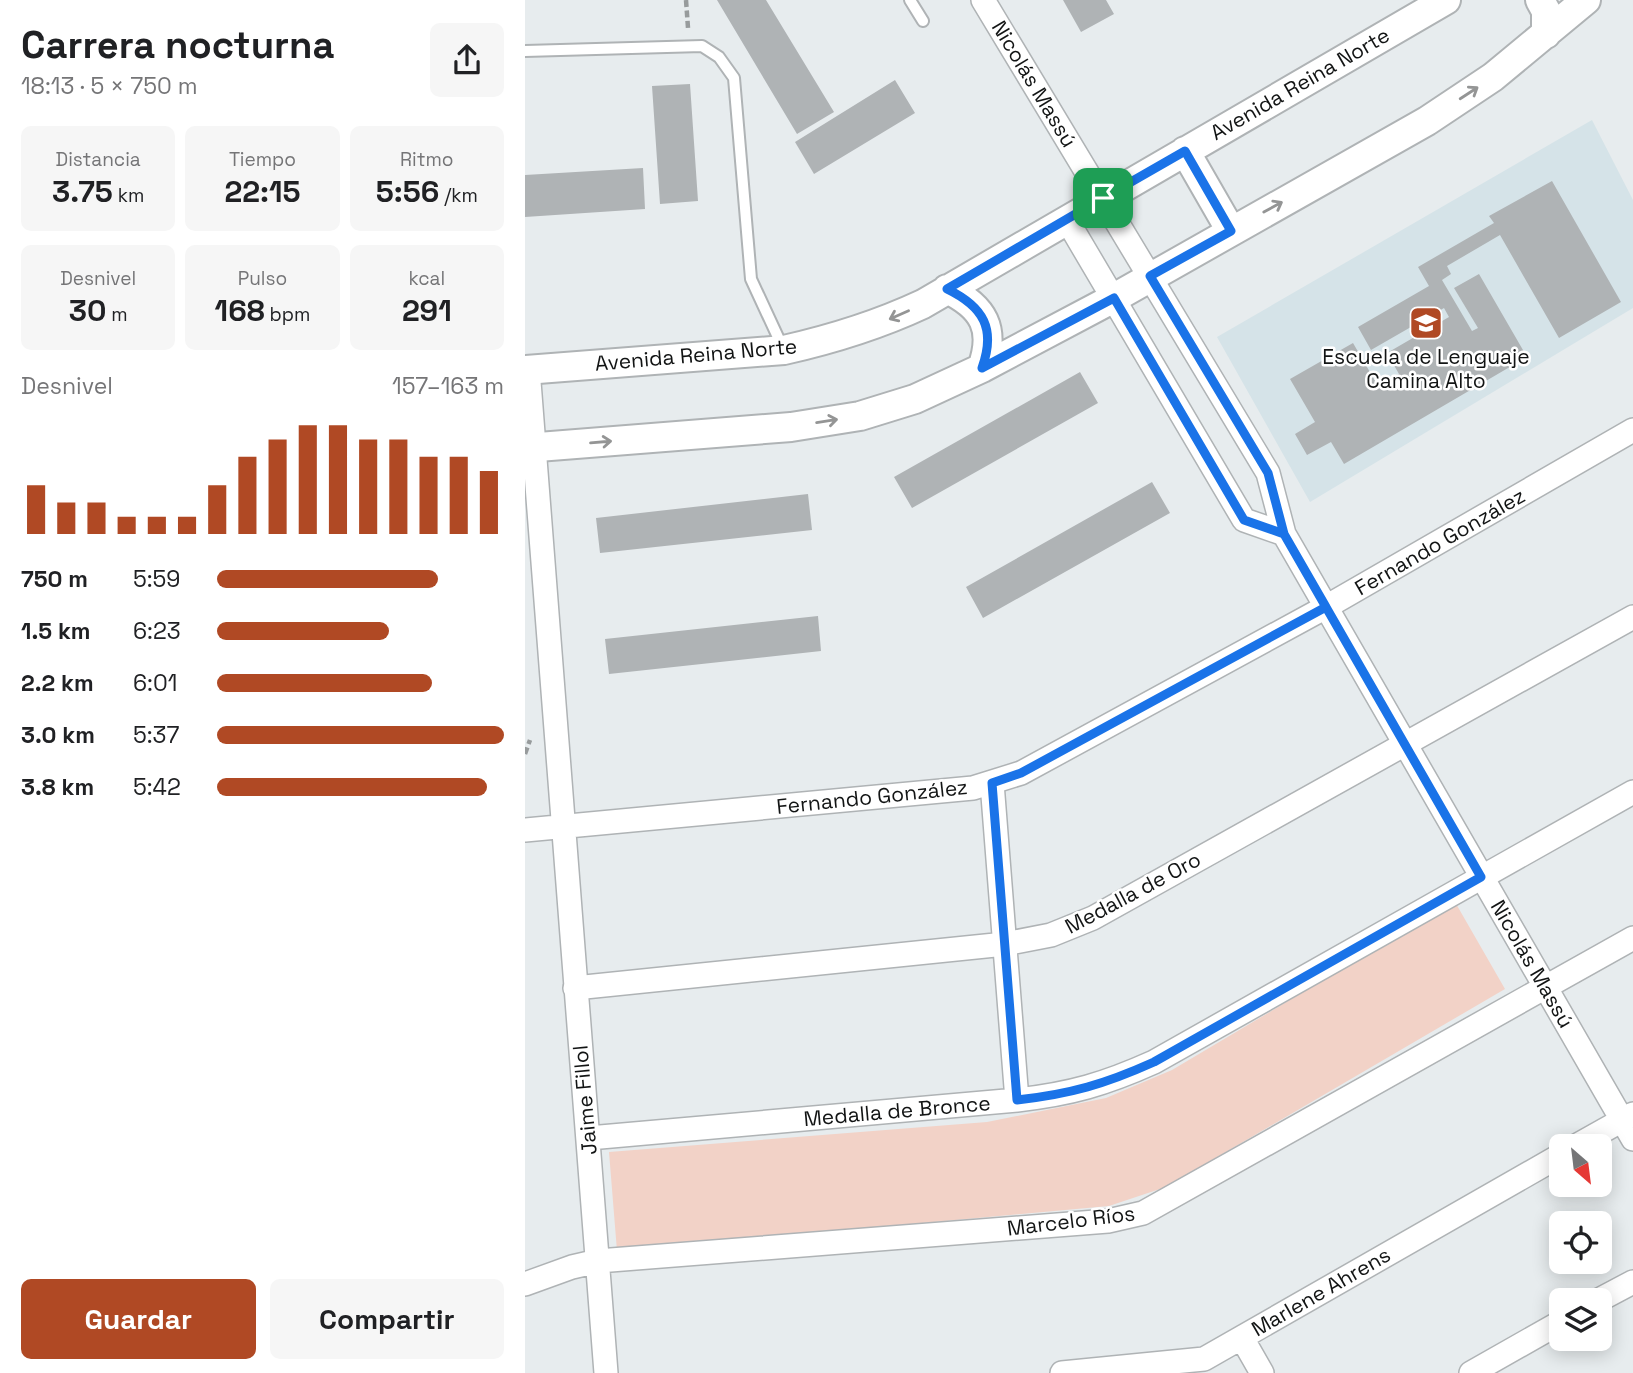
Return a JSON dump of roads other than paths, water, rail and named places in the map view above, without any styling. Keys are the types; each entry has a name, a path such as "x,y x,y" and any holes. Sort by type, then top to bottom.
{"street":[{"name":"Nicolás Massú","path":"983,0 1268,473 1284,534 1546,989 1629,1124"},
{"name":"Avenida Reina Norte","path":"561,827 529,448 526,370 784,349 863,329 923,303 1446,0"},
{"path":"1540,0 1546,11 1546,34"},
{"path":"529,448 791,427 860,416 915,399 982,368 1114,298 1427,121 1493,77 1586,0"},
{"path":"1185,151 1231,231"},
{"path":"1067,220 1244,520 1284,534"},
{"path":"947,289 969,299 984,320 990,346 982,368"},
{"name":"Fernando González","path":"525,830 959,790 1021,773 1326,607 1633,430"},
{"name":"Medalla de Oro","path":"575,988 1005,944 1051,935 1093,918 1633,617"},
{"path":"992,783 1017,1100"},
{"name":"Medalla de Bronce","path":"589,1138 1066,1095 1110,1081 1154,1062 1633,792"},
{"name":"Jaime Fillol","path":"561,827 589,1138 606,1373"},
{"name":"Marcelo Ríos","path":"525,1284 572,1266 598,1261 1108,1221 1143,1213 1633,938"},
{"path":"1605,1134 1629,1124"},
{"name":"Marlene Ahrens","path":"1062,1373 1203,1359 1549,1162"},
{"path":"1612,1293 1633,1282"},
{"path":"1471,1373 1549,1329"},
{"path":"1242,1338 1262,1373"}],"lane":[{"path":"910,0 923,21"},
{"path":"525,51 702,46 719,57 734,79 751,279 784,349"}],"place":[{"name":"Escuela de Lenguaje Camina Alto","path":"1426,323"}]}
